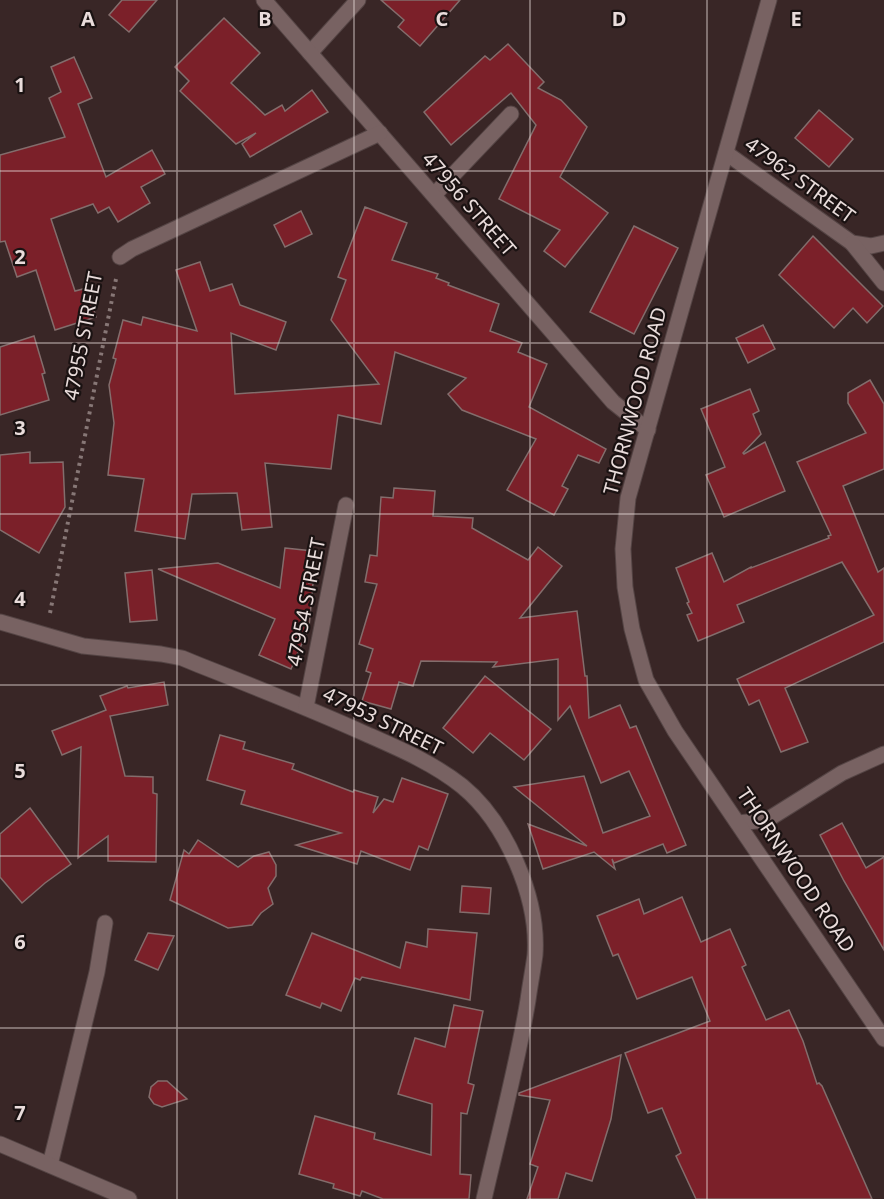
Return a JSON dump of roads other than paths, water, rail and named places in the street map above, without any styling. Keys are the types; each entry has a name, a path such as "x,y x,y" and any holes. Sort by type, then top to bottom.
{"street":[{"name":"47956 STREET","path":"264,0 613,402 648,430"},
{"path":"310,53 358,0"},
{"name":"THORNWOOD ROAD","path":"769,0 628,498 623,549 625,587 632,629 646,680 675,731 884,1039"},
{"path":"434,195 511,114"},
{"name":"47955 STREET","path":"120,257 132,249 380,133"},
{"name":"47962 STREET","path":"726,153 852,243 871,246 884,243"},
{"path":"852,243 884,283"},
{"name":"47954 STREET","path":"306,707 346,505"},
{"name":"47953 STREET","path":"0,622 83,646 182,658 306,707 428,762 463,787 486,812 507,843 525,884 532,916 535,954 520,1046 484,1199"},
{"path":"738,823 767,820 842,773 884,754"},
{"path":"50,1165 97,972 105,923"},
{"path":"0,1144 129,1199"}]}
